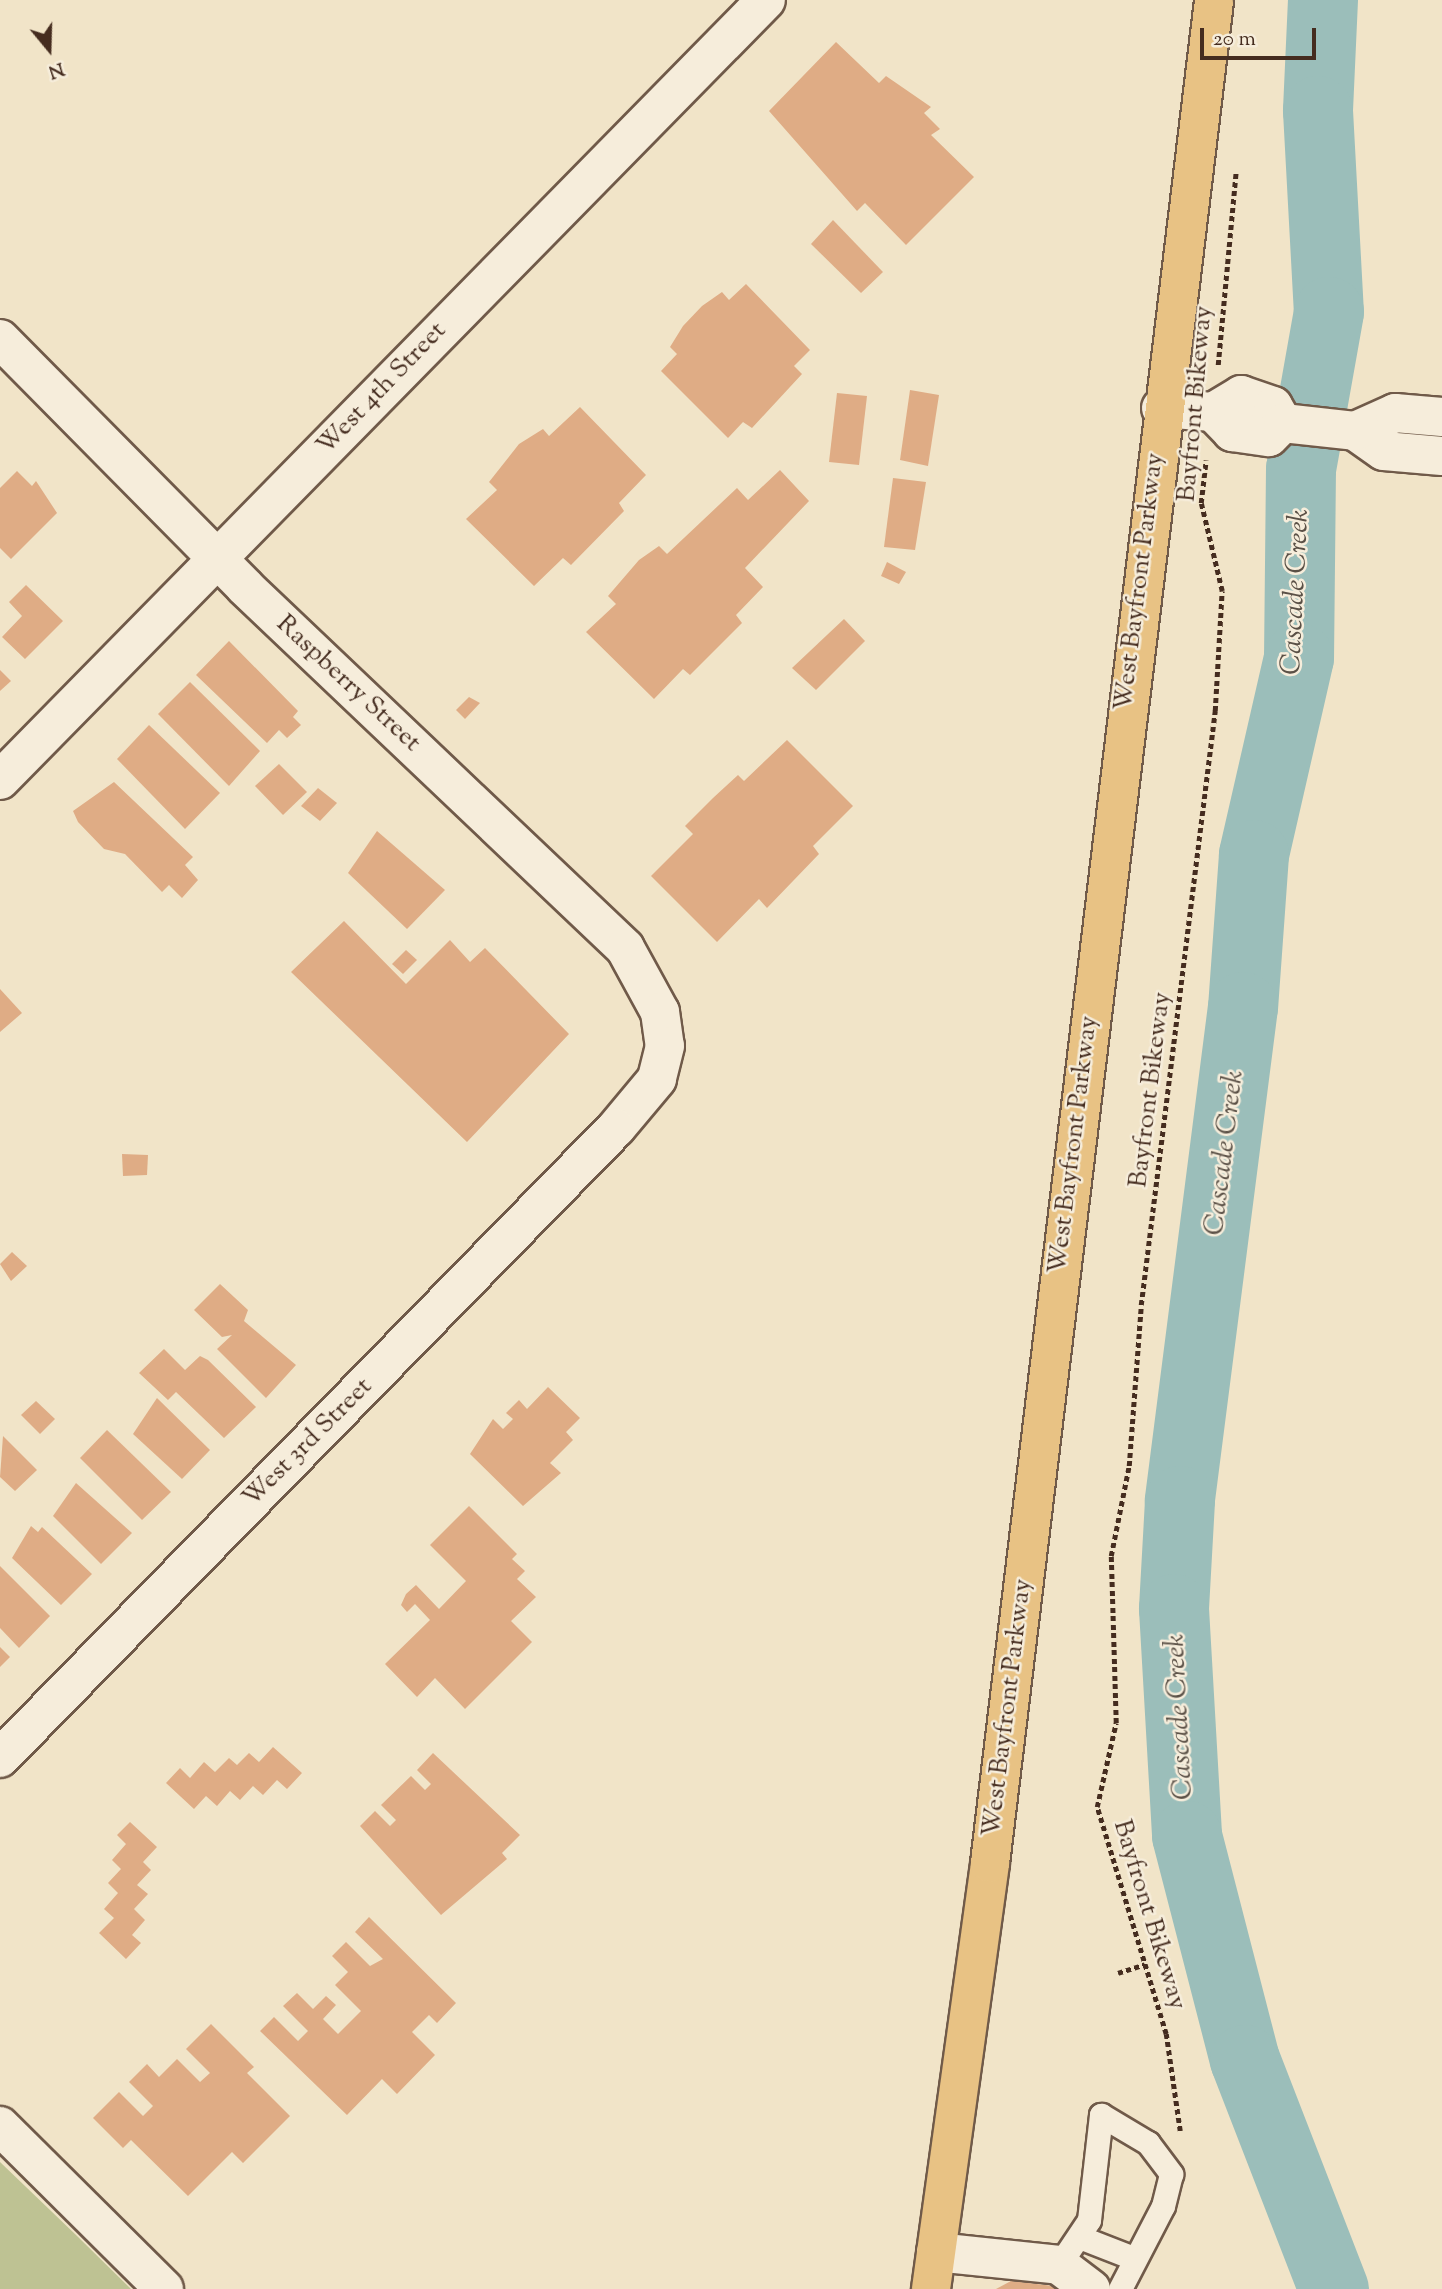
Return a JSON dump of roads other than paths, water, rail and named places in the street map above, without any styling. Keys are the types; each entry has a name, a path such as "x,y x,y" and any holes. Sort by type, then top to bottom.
{"highway":[{"name":"West Bayfront Parkway","path":"931,2289 990,1863 1161,408 1214,0"}],"street":[{"name":"West 4th Street","path":"0,780 766,0"},
{"name":"Raspberry Street","path":"0,339 218,559 625,948 660,1012 665,1046"},
{"path":"1161,408 1213,412 1241,395 1273,406 1283,423 1355,431 1384,451 1442,456"},
{"path":"1355,431 1395,413 1442,417"},
{"name":"West 3rd Street","path":"0,1758 616,1128 657,1079 665,1046"},
{"path":"0,2126 164,2289"},
{"path":"936,2252 1070,2252 1091,2289"}],"lane":[{"path":"1119,2289 1132,2257 1163,2206 1171,2175 1148,2143 1101,2115 1070,2252 1132,2257"}],"waterway":[{"name":"Cascade Creek","path":"1323,0 1318,111 1329,312 1301,469 1299,658 1254,855 1243,1007 1180,1501 1174,1609 1187,1836 1245,2060 1334,2289"}]}
